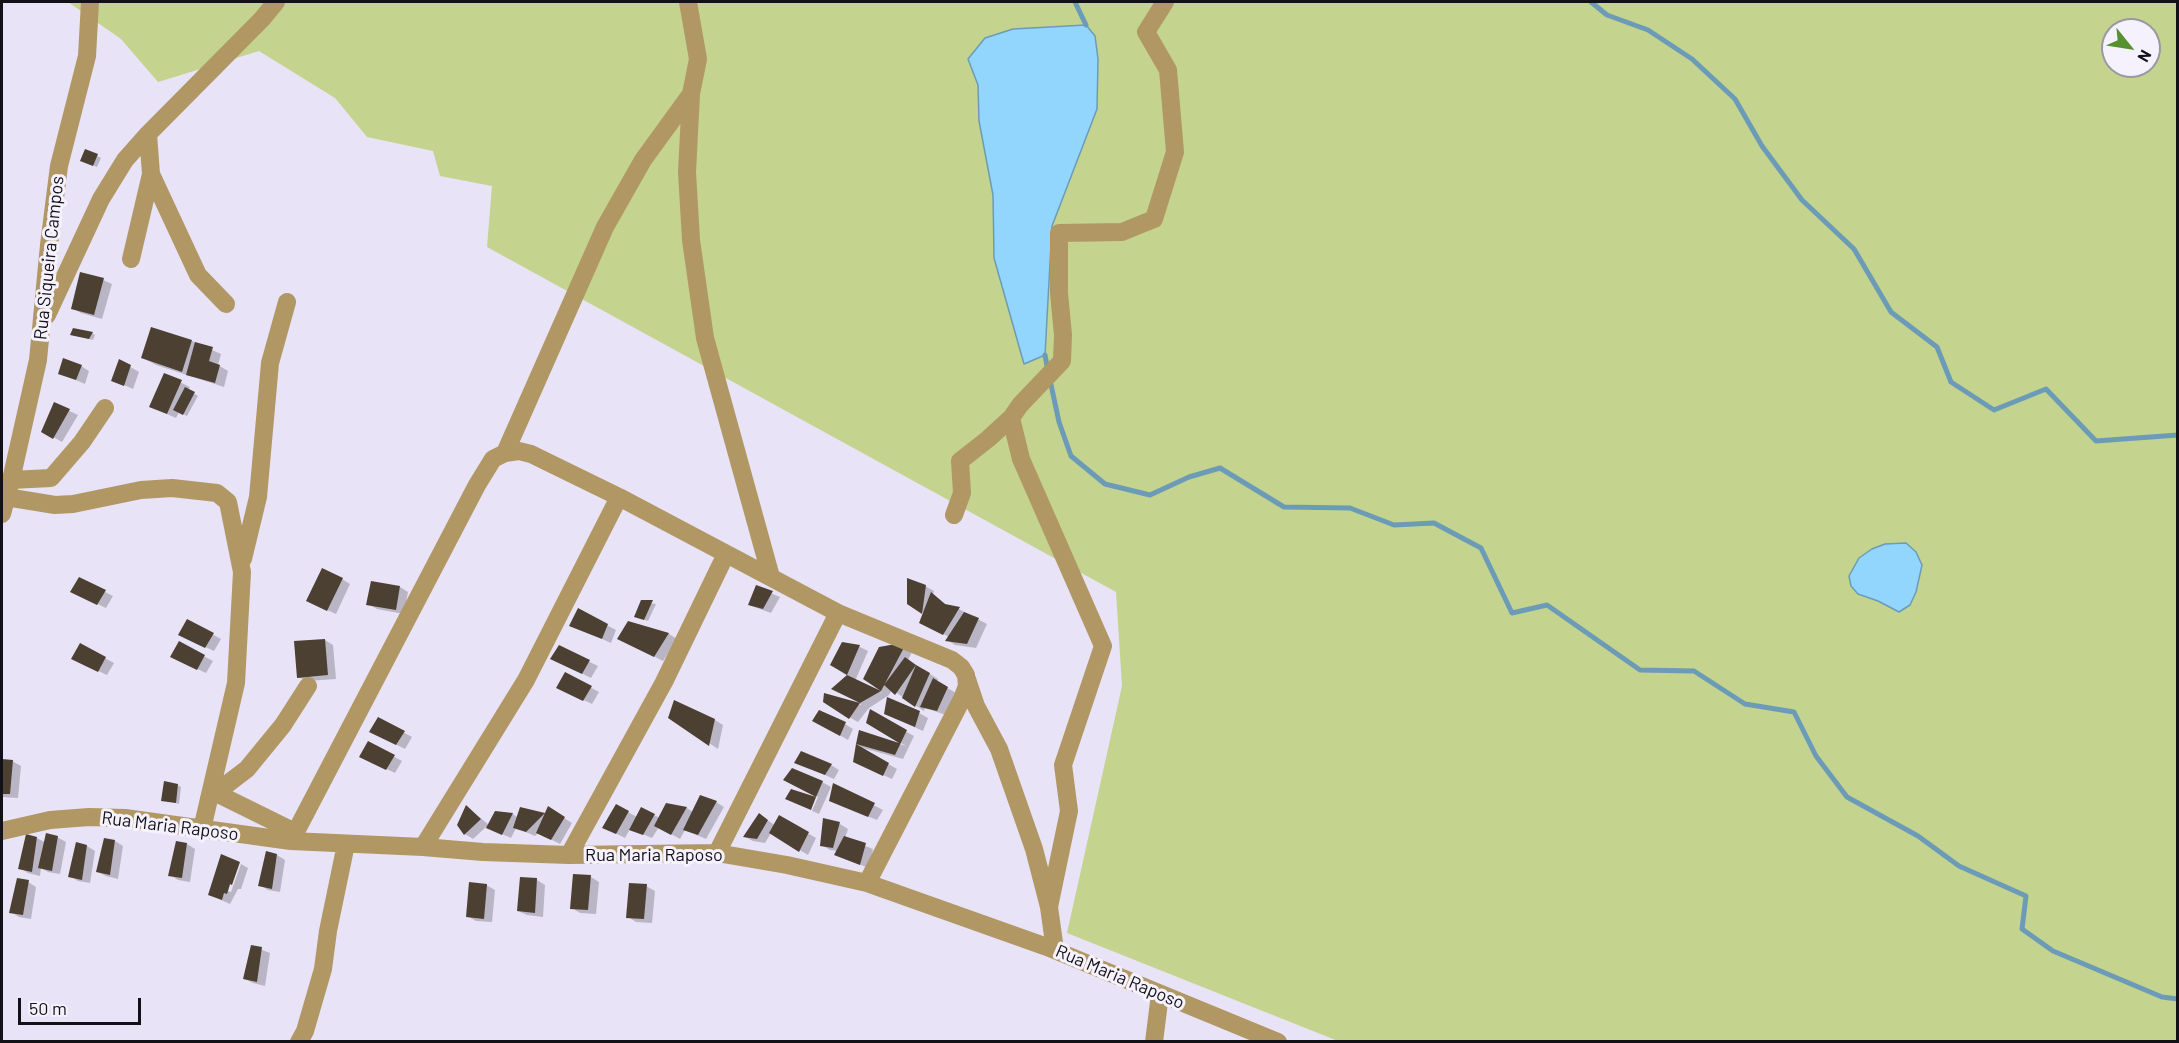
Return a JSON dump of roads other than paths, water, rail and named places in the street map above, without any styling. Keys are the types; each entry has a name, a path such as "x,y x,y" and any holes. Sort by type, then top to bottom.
{"street":[{"name":"Rua Siqueira Campos","path":"6,497 38,360 48,245 59,166 87,56 90,2"},
{"path":"42,328 101,199 125,160 276,2"},
{"path":"688,2 698,59 691,94 687,172 691,240 705,338 771,577"},
{"path":"954,515 962,493 960,461 1011,418 1020,405 1062,361 1059,233 1122,232 1154,219 1175,152 1168,70 1146,32 1165,2"},
{"path":"505,453 605,227 643,160 691,94"},
{"path":"131,259 151,174 148,134"},
{"path":"151,174 198,275 226,304"},
{"path":"202,829 212,795 236,683 242,567 258,497 270,363 287,302"},
{"path":"6,497 51,478 82,442 105,408"},
{"path":"1011,418 1021,459 1103,646 1063,765 1069,811 1048,907"},
{"path":"212,795 293,836 477,485 493,459 505,453 519,451 531,454 619,497 838,613 951,660 961,667 976,706 999,749 1034,849 1048,907 1054,950"},
{"path":"6,497 55,505 73,504 155,488 207,490 217,493 228,502 242,567"},
{"path":"423,847 526,680 619,497"},
{"path":"568,855 664,682 726,554"},
{"path":"717,853 838,613"},
{"path":"867,883 962,699 967,686 966,675"},
{"path":"212,795 247,769 283,725 308,686"},
{"name":"Rua Maria Raposo","path":"2,831 50,820 89,817 125,818 202,829 293,836 346,844 568,855 717,853 787,865 867,883 966,916 1278,1041"},
{"path":"299,1041 308,1021 322,969 346,844"},
{"path":"1154,1041 1160,994"}],"water":[{"path":"1086,25 1095,36 1098,59 1097,109 1052,226 1045,355 1024,364 994,258 993,195 979,121 978,85 968,59 985,38 1013,29"},
{"path":"1906,543 1916,552 1922,565 1916,592 1910,605 1899,612 1858,594 1851,586 1849,576 1859,558 1885,544"}],"waterway":[{"path":"1075,2 1086,25"},
{"path":"1591,2 1607,15 1648,30 1692,59 1735,99 1762,146 1802,200 1854,249 1891,312 1937,347 1951,382 1994,410 2046,389 2096,441 2178,435"},
{"path":"1045,355 1048,371"},
{"path":"1050,380 1059,422 1071,456 1105,484 1150,495 1189,477 1220,468 1284,507 1350,508 1394,525 1434,523 1481,548 1512,613 1547,605 1640,670 1694,671 1745,704 1794,712 1816,756 1847,797 1918,836 1959,866 2026,896 2022,929 2053,951 2162,997 2178,999"}]}
